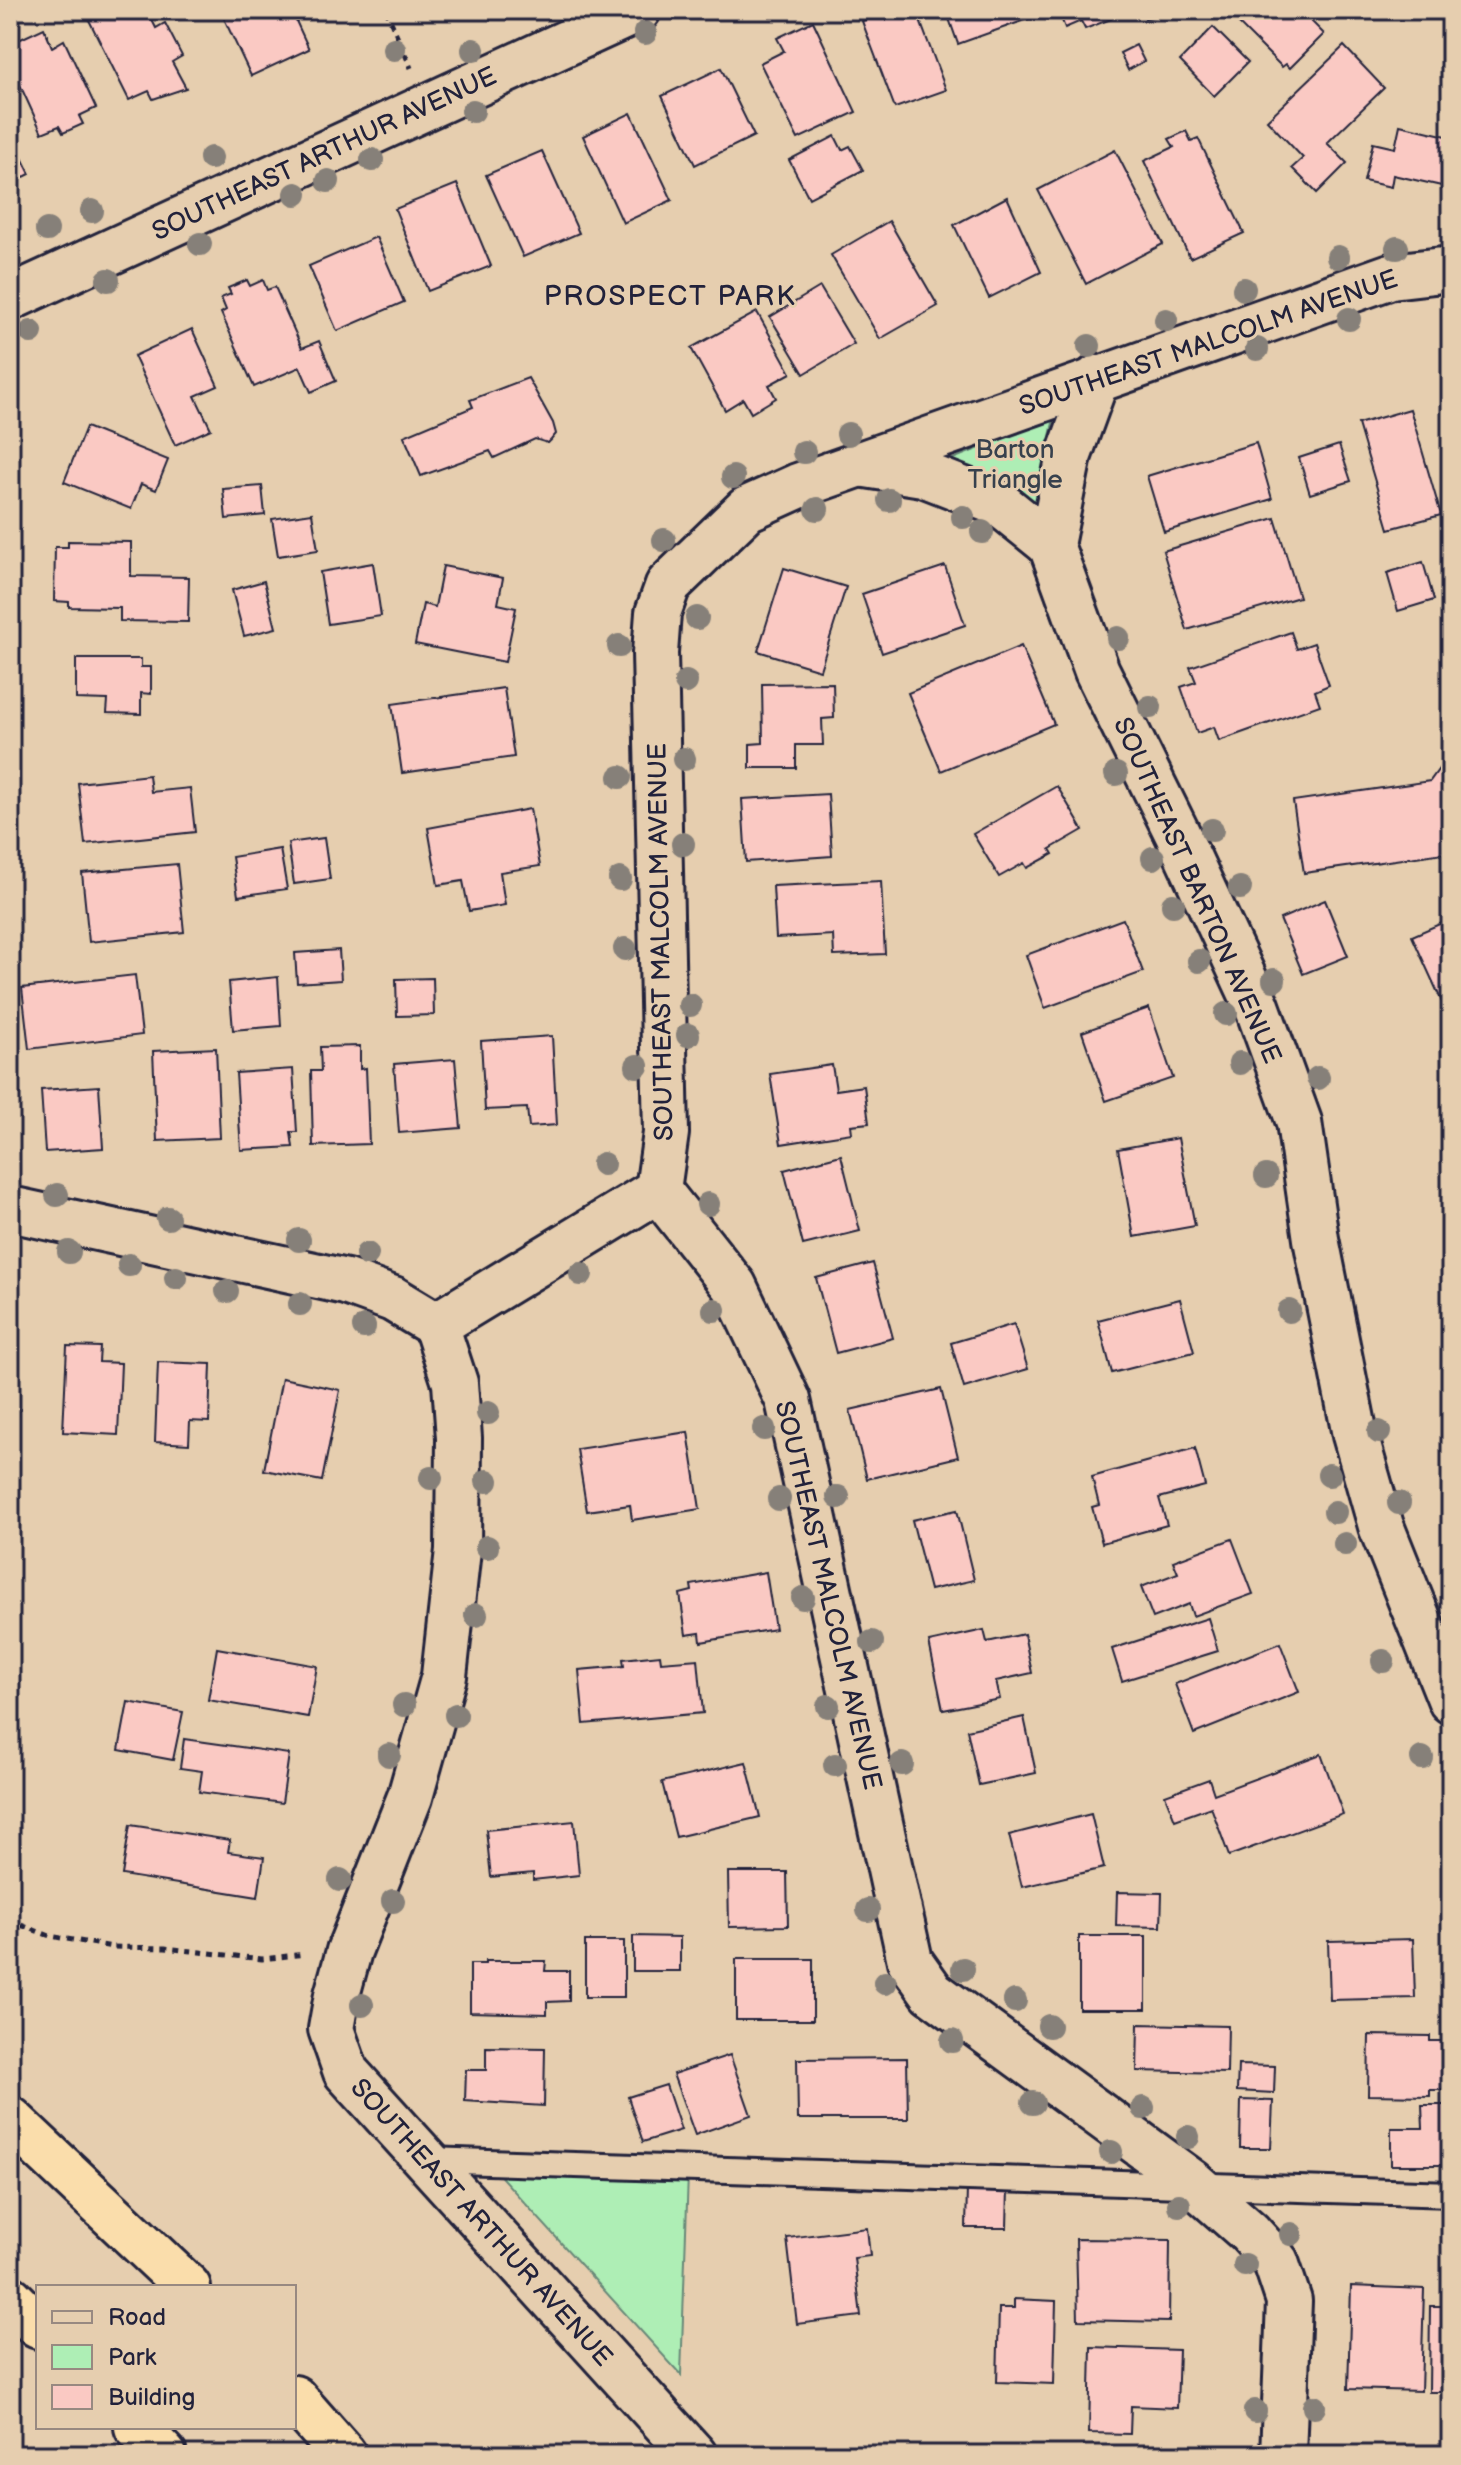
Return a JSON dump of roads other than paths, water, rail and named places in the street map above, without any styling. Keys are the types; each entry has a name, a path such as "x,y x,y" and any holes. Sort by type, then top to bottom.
{"highway":[{"path":"10,2119 186,2285"},
{"path":"10,2298 36,2324"},
{"path":"296,2400 344,2455"},
{"path":"139,2429 164,2455"}],"street":[{"name":"SOUTHEAST ARTHUR AVENUE","path":"10,298 427,104 638,10"},
{"name":"SOUTHEAST MALCOLM AVENUE","path":"1283,2455 1289,2301 1276,2262 1249,2232 1193,2183 932,1992 910,1961 788,1400 734,1286 658,1190 666,1133 655,668 658,613 668,585 747,509 798,486 1391,276 1451,269"},
{"path":"861,465 923,474 1000,504 1051,545 1069,455 1097,378"},
{"name":"SOUTHEAST BARTON AVENUE","path":"1051,545 1097,671 1257,1006 1299,1122 1316,1239 1355,1435 1381,1526 1451,1701"},
{"path":"10,1209 346,1282 393,1299 436,1325 658,1190"},
{"name":"SOUTHEAST ARTHUR AVENUE","path":"436,1325 455,1383 459,1438 458,1550 444,1676 410,1797 346,1962 331,2029 346,2072 694,2455"}],"lane":[{"path":"427,2160 1193,2183 1451,2194"}],"district":[{"name":"PROSPECT PARK","path":"670,295"}],"park label":[{"name":"Barton Triangle","path":"1015,464"}]}
